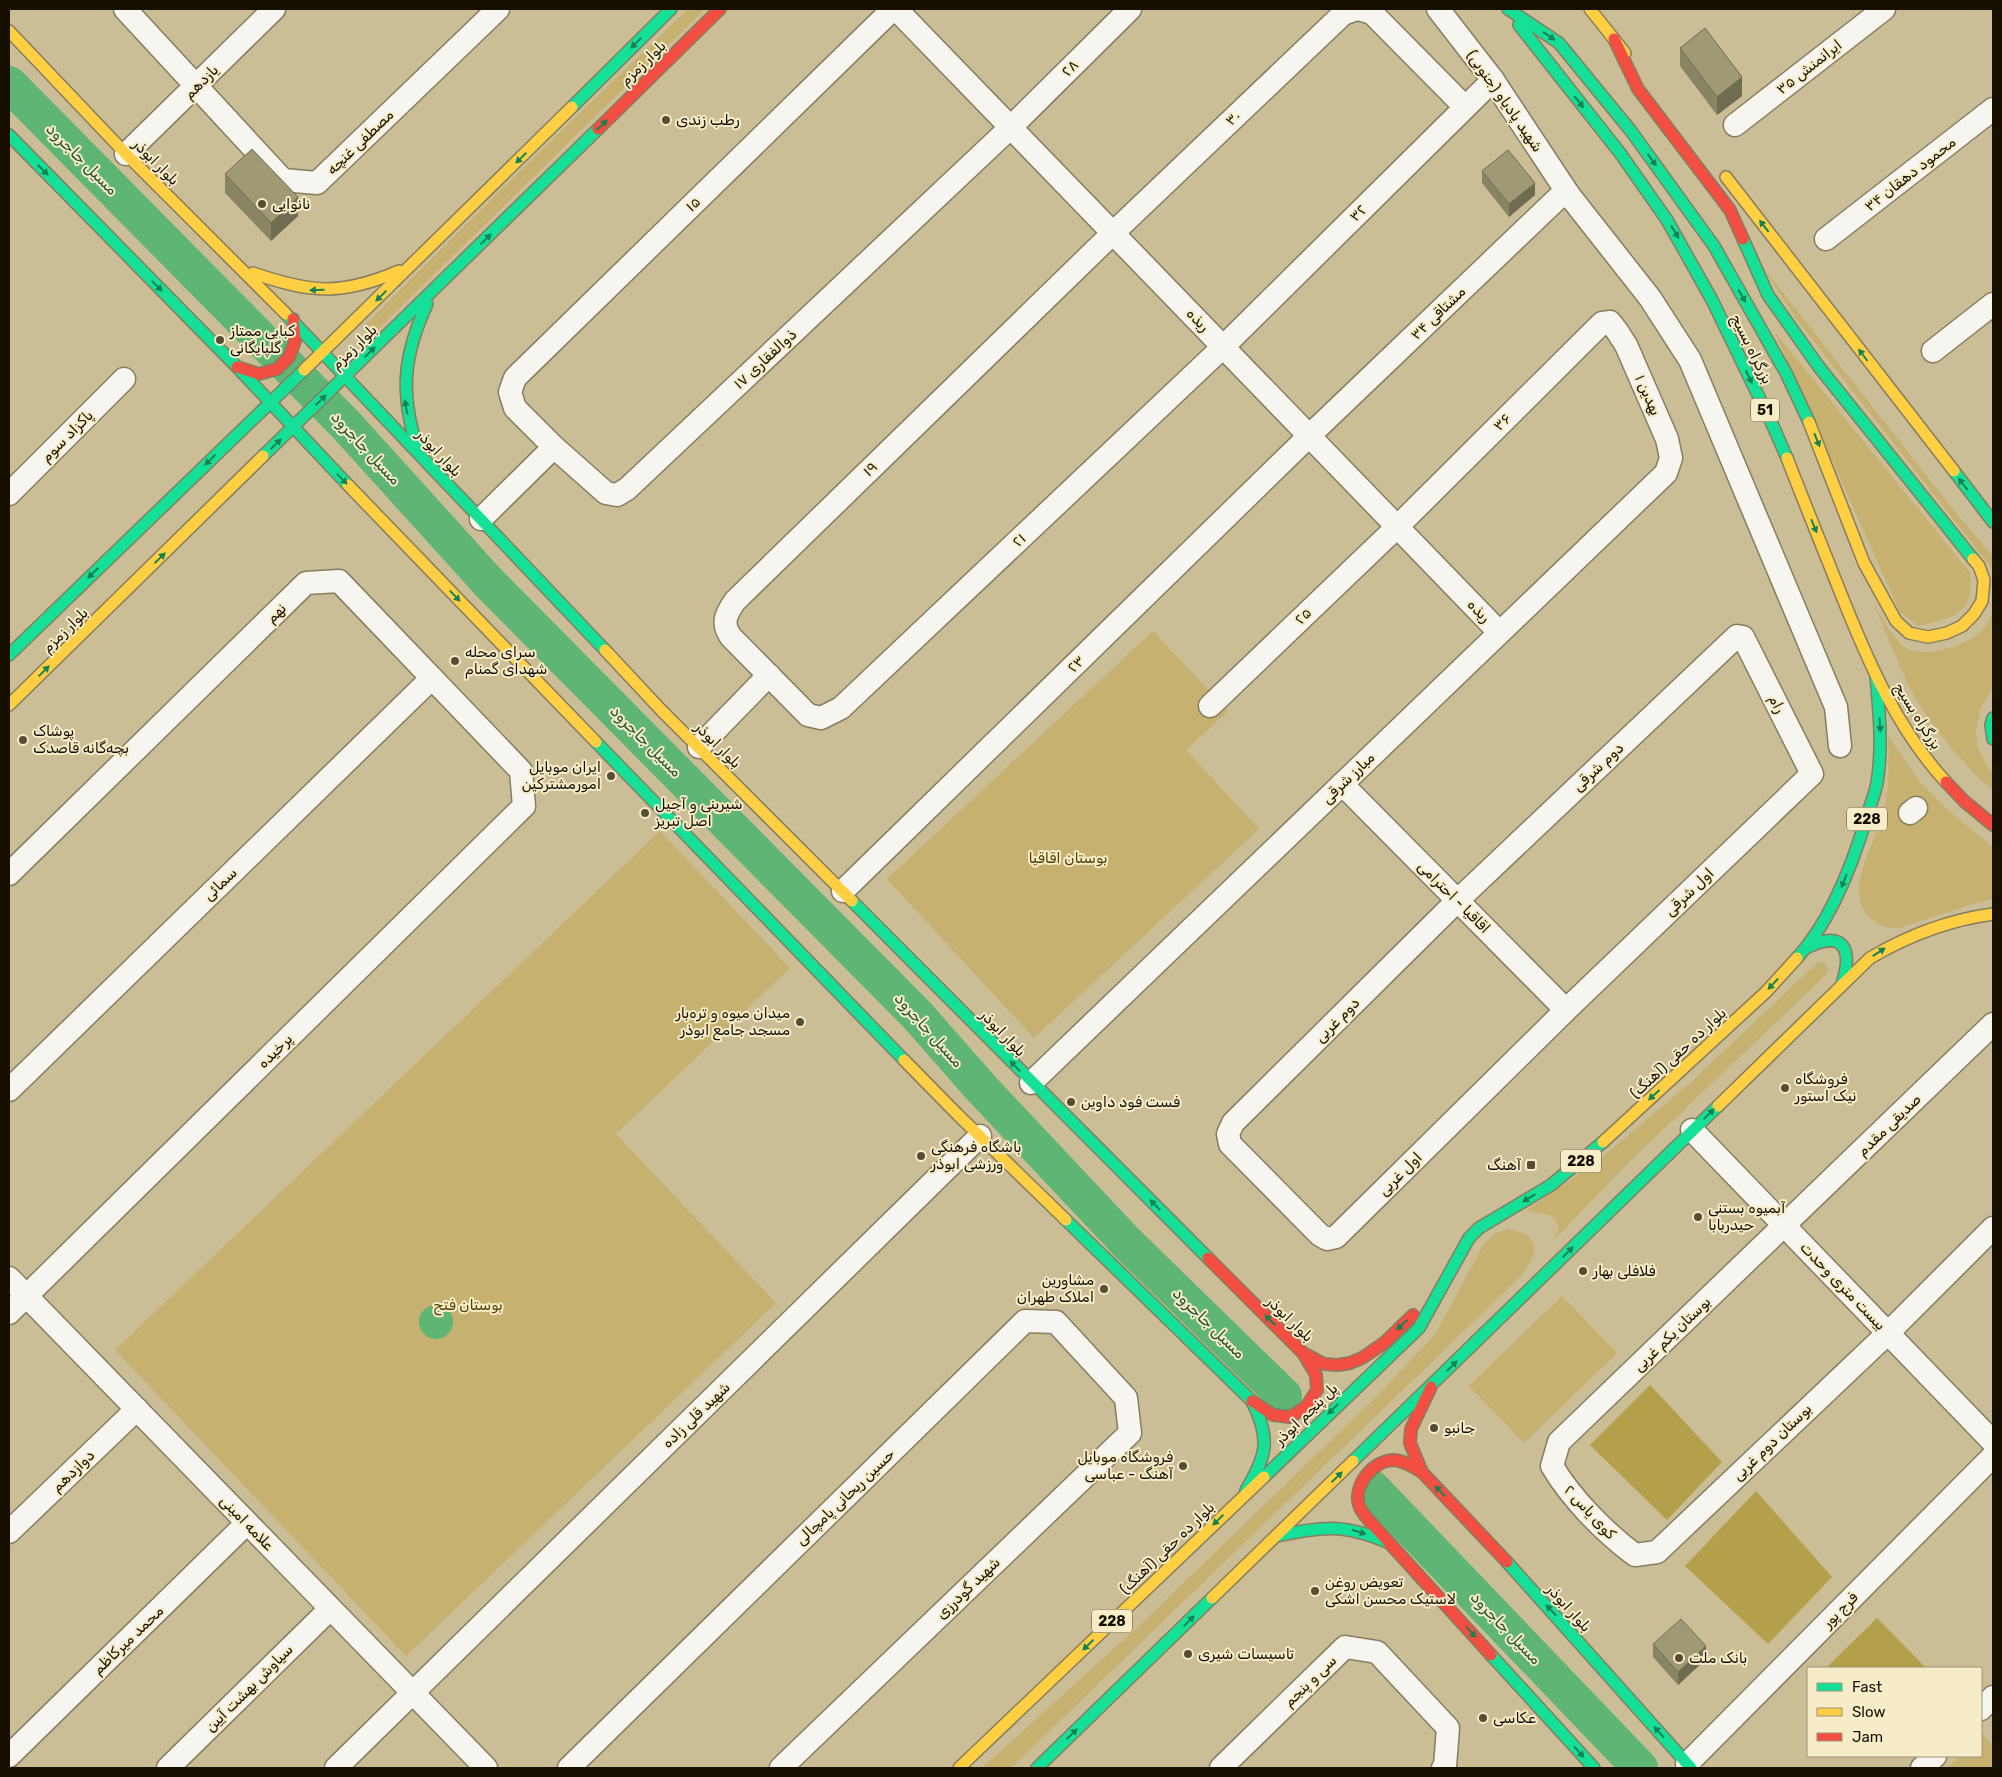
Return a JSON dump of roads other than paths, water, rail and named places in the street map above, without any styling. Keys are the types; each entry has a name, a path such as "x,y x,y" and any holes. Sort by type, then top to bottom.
{"main road":[{"name":"بلوار زمزم","path":"9,655 414,264 671,9"},
{"name":"بلوار زمزم","path":"9,706 720,9"},
{"path":"1507,9 1559,43 1631,131 1714,246 1786,373 1817,439 1864,563 1896,621 1909,633 1928,637 1947,633 1962,626 1974,614 1982,601 1984,580 1979,566 1919,495 1819,368 1768,295 1730,210 1638,89 1614,39"},
{"name":"بزرگراه بسیج","path":"1507,9 1620,154 1676,233 1707,290 1776,432 1854,627 1876,676 1906,731 1933,768 1956,792 1993,825"},
{"path":"1590,9 1644,76"},
{"name":"بلوار ابوذر","path":"9,30 126,154 245,270 323,351 661,710 1303,1354 1324,1364 1341,1365 1369,1356 1438,1292"},
{"path":"9,135 237,367 327,464 980,1136 1252,1401 1273,1415 1290,1417 1306,1407 1317,1390 1316,1375 1303,1354"},
{"path":"1718,166 1993,522"},
{"path":"245,270 286,285 308,290 341,290 361,287 414,264"},
{"path":"420,454 409,425 404,397 405,374 415,327 434,290"},
{"path":"237,367 259,374 276,370 290,357 295,341 293,320"},
{"path":"352,404 359,403 381,413"},
{"path":"317,440 327,464"},
{"name":"بلوار ده حقی (آهنگ)","path":"1368,1376 1418,1328 1470,1238 1479,1228 1551,1185 1590,1154 1766,992 1806,948 1841,889 1859,843 1877,783 1881,730 1876,676"},
{"path":"1993,718 1991,725 1993,739"},
{"path":"1037,1768 1431,1387 1870,958 1888,946 1929,928 1970,917 1993,914"},
{"path":"1806,948 1816,942 1827,940 1837,941 1844,947 1848,955 1848,964 1842,984"},
{"name":"پل پنجم ابوذر","path":"1266,1474 1368,1376"},
{"name":"بلوار ابوذر","path":"1431,1387 1416,1416 1410,1443 1422,1472 1520,1576 1689,1766"},
{"path":"1242,1497 1264,1457 1267,1438 1262,1421 1252,1401"},
{"path":"1422,1472 1394,1460 1372,1469 1362,1481 1358,1492 1359,1505 1367,1518 1392,1543 1594,1768"},
{"name":"بلوار ده حقی (آهنگ)","path":"958,1768 1266,1474"},
{"path":"1276,1536 1316,1528 1336,1528 1351,1529 1392,1543"}],"street":[{"name":"مصطفی غنچه","path":"125,9 283,180 317,183 498,9"},
{"name":"یازدهم","path":"126,154 274,9"},
{"name":"ربذه","path":"894,9 1499,632"},
{"name":"۱۵","path":"515,408 510,392 515,378 894,9"},
{"name":"۲۸","path":"1010,127 1130,9"},
{"name":"۳۰","path":"1113,233 1343,14 1358,9 1372,14 1465,107"},
{"name":"شهید پادیاو (جنوبی)","path":"1438,9 1493,80 1569,195 1650,298 1690,360 1836,707 1840,746"},
{"name":"ایرانمنش ۳۵","path":"1735,125 1884,9"},
{"name":"۳۲","path":"1223,347 1493,80"},
{"name":"محمود دهقان ۳۴","path":"1826,238 1993,109"},
{"name":"ذوالفقاری ۱۷","path":"515,408 554,447 606,493 617,494 628,489 1010,127"},
{"name":"۳۴ مشتاقی","path":"1309,436 1558,198 1569,195"},
{"name":"۱۹","path":"808,715 726,630 726,615 735,602 1113,233"},
{"path":"1933,351 1993,304"},
{"name":"بهدین ۱","path":"1610,322 1626,346 1667,439 1671,458 1666,473"},
{"name":"۳۶","path":"1397,527 1602,323 1610,322"},
{"name":"۲۱","path":"808,715 821,718 841,708 1223,347"},
{"name":"پاکزاد سوم","path":"9,494 124,379"},
{"name":"۲۳","path":"843,891 1309,436"},
{"path":"481,519 554,447"},
{"name":"مبارز شرقی","path":"1031,1083 1666,473"},
{"name":"۲۵","path":"1210,706 1397,527"},
{"name":"نهم","path":"9,874 306,582 339,581 521,771 524,806"},
{"name":"رام","path":"1741,636 1812,774"},
{"name":"دوم شرقی","path":"1457,900 1735,639 1741,636"},
{"path":"699,747 769,675"},
{"name":"سمائی","path":"9,1090 432,678"},
{"name":"اول شرقی","path":"1566,1010 1812,774"},
{"name":"اقاقیا - احترامی","path":"1342,784 1566,1010"},
{"name":"پرخیده","path":"9,1313 524,806"},
{"name":"دوم غربی","path":"1230,1144 1228,1134 1233,1123 1457,900"},
{"name":"اول غربی","path":"1230,1144 1320,1234 1326,1239 1336,1237 1566,1010"},
{"name":"صدیقی مقدم","path":"1785,1226 1993,1024"},
{"name":"بیست متری وحدت","path":"1692,1130 1993,1442"},
{"name":"شهید قلی زاده","path":"336,1768 980,1136"},
{"name":"بوستان یکم غربی","path":"1559,1442 1785,1226"},
{"name":"بوستان دوم غربی","path":"1657,1552 1888,1333 1993,1228"},
{"name":"علامه امینی","path":"9,1278 486,1768"},
{"name":"حسین ریحانی پامچالی","path":"569,1768 1025,1321 1056,1322 1126,1398"},
{"name":"شهید گودرزی","path":"781,1768 1130,1433 1126,1398"},
{"name":"دوازدهم","path":"9,1532 136,1409"},
{"name":"کوی یاس ۲","path":"1559,1442 1552,1466 1563,1485 1618,1543 1635,1555 1657,1552"},
{"name":"فرج پور","path":"1689,1766 1993,1456"},
{"name":"محمد میرکاظم","path":"9,1756 247,1523"},
{"name":"سیاوش بهشت آیین","path":"168,1768 330,1609"},
{"name":"سی و پنجم","path":"1221,1768 1345,1647 1378,1652 1448,1728 1445,1766 1443,1768"},
{"path":"1982,1709 1993,1697"},
{"path":"1922,1768 1933,1757"}],"waterway":[{"name":"مسیل جاجرود","path":"9,84 346,425 489,583 917,1015 983,1090 1127,1243 1284,1396"},
{"name":"مسیل جاجرود","path":"1372,1488 1640,1768"}],"place":[{"name":"رطب زندی","path":"666,120"},
{"name":"نانوایی","path":"262,204"},
{"name":"کبابی ممتاز گلپایگانی","path":"220,340"},
{"name":"سرای محله شهدای گمنام","path":"455,661"},
{"name":"پوشاک بچه‌گانه قاصدک","path":"23,740"},
{"name":"ایران موبایل امورمشترکین","path":"611,776"},
{"name":"شیرینی و آجیل اصل تبریز","path":"645,813"},
{"name":"میدان میوه و تره‌بار مسجد جامع ابوذر","path":"800,1022"},
{"name":"فروشگاه نیک استور","path":"1785,1088"},
{"name":"فست فود داوین","path":"1071,1102"},
{"name":"باشگاه فرهنگی ورزشی ابوذر","path":"921,1156"},
{"name":"آهنگ","path":"1531,1165"},
{"name":"آبمیوه بستنی حیدربابا","path":"1698,1217"},
{"name":"فلافلی بهار","path":"1583,1271"},
{"name":"مشاورین املاک طهران","path":"1104,1289"},
{"name":"جانبو","path":"1434,1428"},
{"name":"فروشگاه موبایل آهنگ - عباسی","path":"1183,1466"},
{"name":"تعویض روغن لاستیک محسن اشکی","path":"1315,1591"},
{"name":"تاسیسات شیری","path":"1188,1654"},
{"name":"بانک ملت","path":"1679,1658"},
{"name":"عکاسى","path":"1483,1718"}],"park label":[{"name":"بوستان اقاقیا","path":"1068,858"},
{"name":"بوستان فتح","path":"468,1305"}]}
